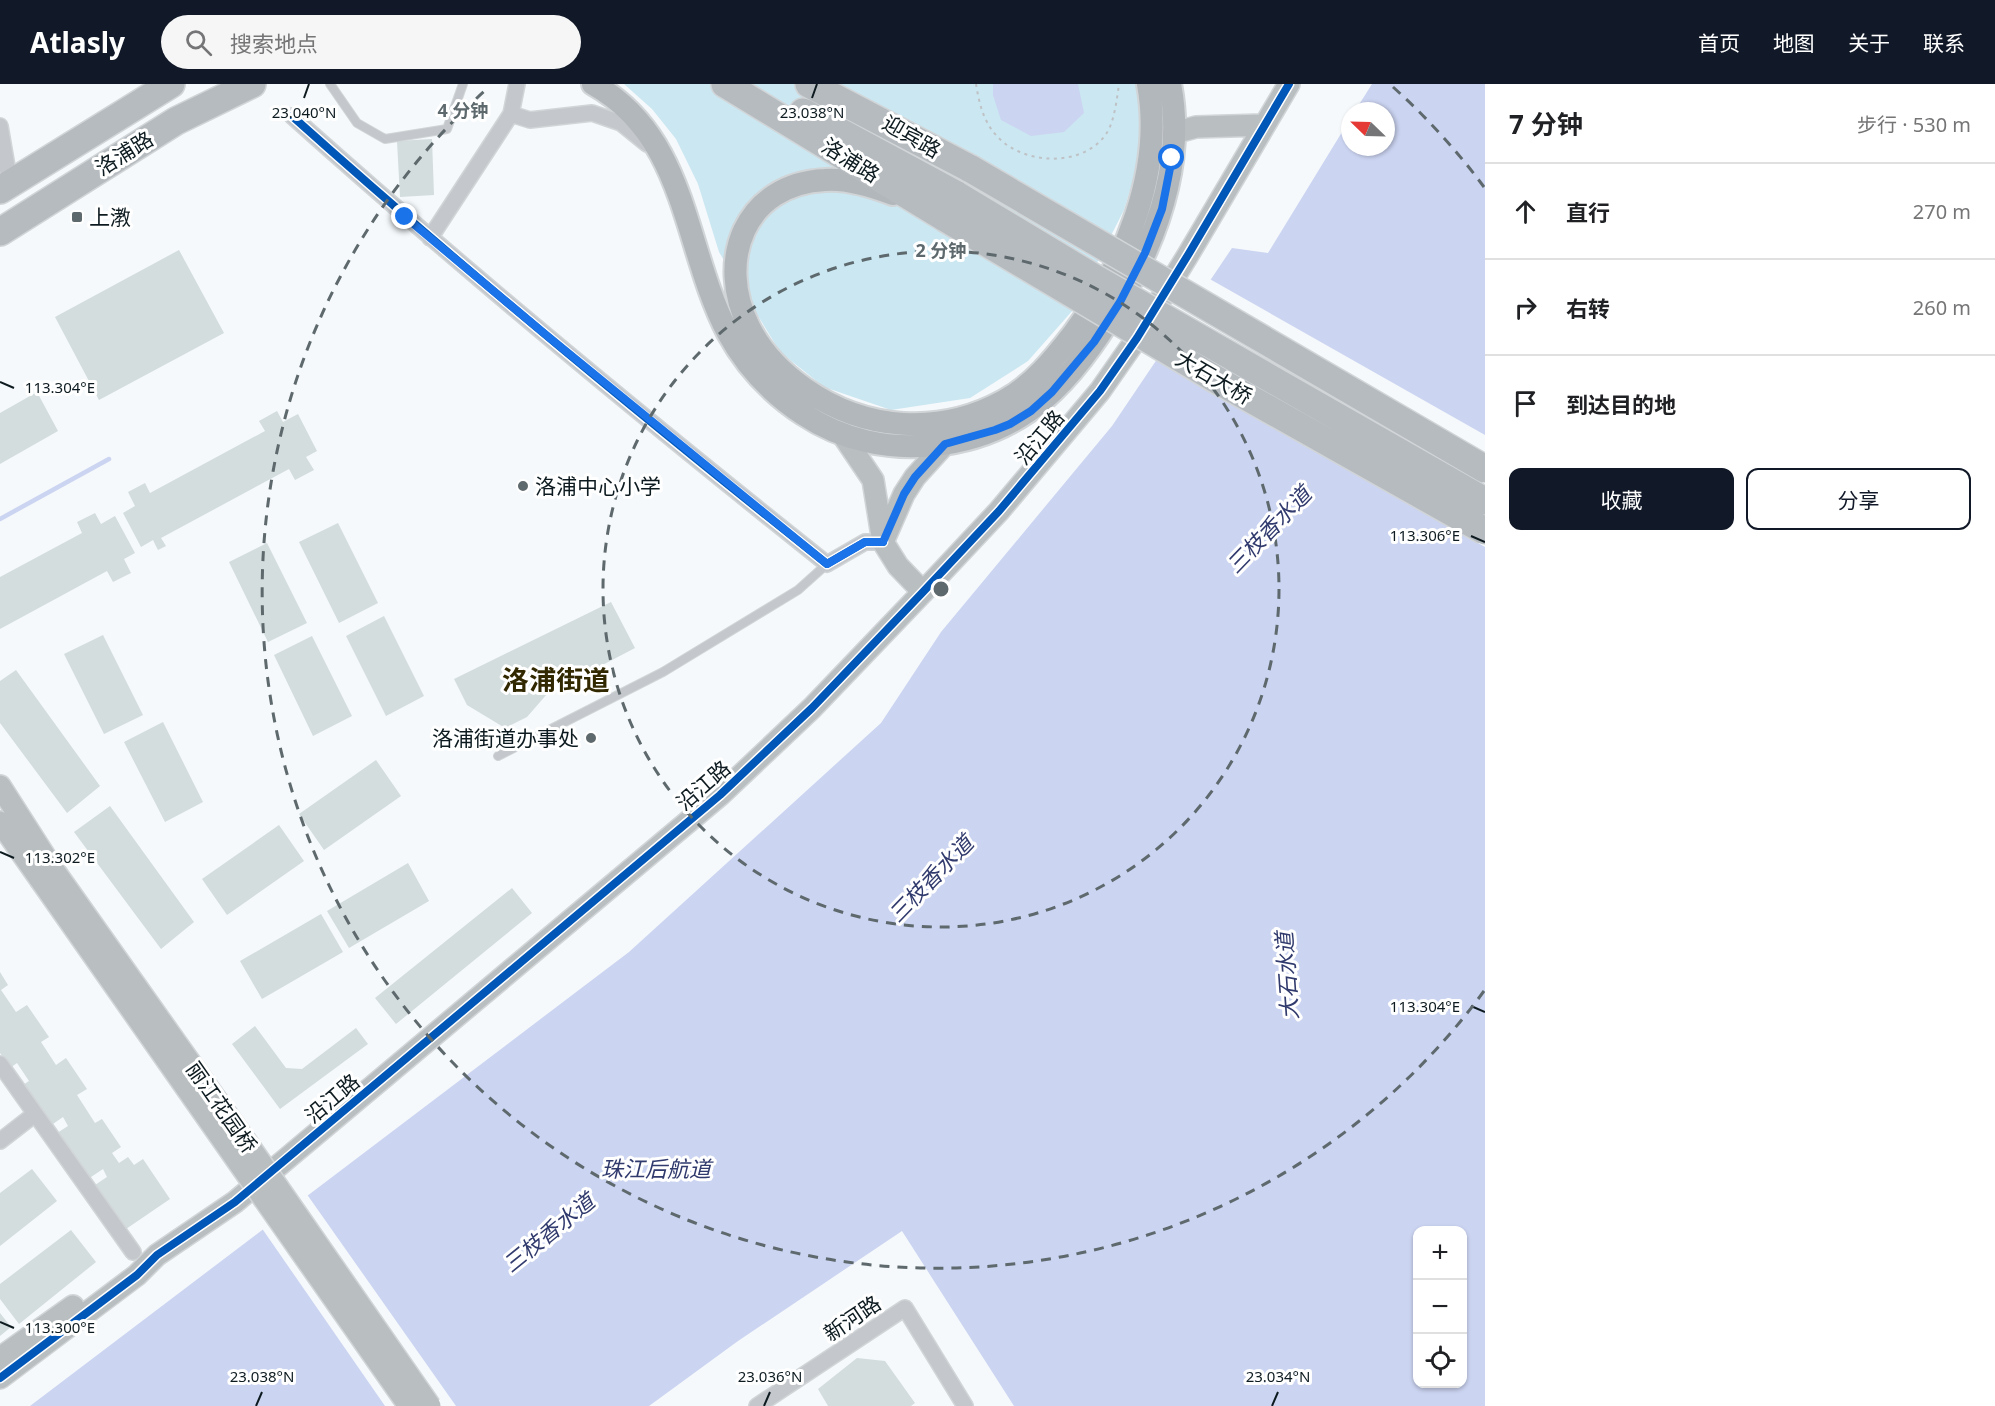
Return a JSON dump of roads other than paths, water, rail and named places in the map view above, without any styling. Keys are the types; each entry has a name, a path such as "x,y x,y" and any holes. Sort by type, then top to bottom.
{"highway":[{"name":"洛浦路","path":"0,231 176,121 252,84"},
{"name":"洛浦路","path":"725,84 951,207"},
{"name":"洛浦路","path":"739,84 828,124 951,207"},
{"path":"809,84 971,169 1485,469"},
{"name":"洛浦路","path":"5,187 166,87"},
{"name":"大石大桥","path":"951,207 1098,280 1485,501"},
{"name":"大石大桥","path":"951,207 1217,380 1485,531"}],"main road":[{"path":"593,84 615,98 634,116 653,140 667,164 715,303 742,357 761,380 808,418 842,434 877,445 890,446 945,444 1010,424 1031,411 1052,392 1094,342 1128,287 1154,230 1168,183 1174,133 1174,107 1170,84"},
{"name":"迎宾路","path":"822,84 971,169"},
{"path":"951,207 842,181 807,182 777,194 760,207 748,222 735,259 737,293 755,338 780,368 801,386 832,406 869,419 907,425 947,422 982,411 1012,396 1038,376 1079,326 1101,290 1133,224 1143,196 1149,164 1152,133 1148,84"}],"street":[{"path":"430,238 510,114 517,84"},
{"name":"沿江路","path":"157,1255 236,1203 720,795 812,708 999,511 1100,392 1137,338 1188,255 1288,84"},
{"path":"510,114 530,120 592,113 621,123 667,164"},
{"path":"292,116 430,238 827,564 865,542 883,542"},
{"path":"1174,133 1196,127 1263,125"},
{"path":"0,126 5,187"},
{"path":"842,434 873,480 883,542 898,566 923,592"},
{"path":"883,542 904,494 915,477 945,444"},
{"path":"0,786 47,874"},
{"path":"0,822 47,874"},
{"name":"丽江花园桥","path":"47,874 409,1406"},
{"name":"丽江花园桥","path":"47,874 252,1150 430,1406"},
{"path":"0,1064 133,1252"},
{"path":"0,1141 35,1114"},
{"path":"0,1358 132,1262 157,1255"},
{"path":"0,1378 137,1275 157,1255"},
{"name":"新河路","path":"757,1406 904,1308 965,1406"}],"lane":[{"path":"330,84 357,123 385,140 447,129 463,84"},
{"path":"498,756 663,672 798,590 827,564"}],"water":[{"path":"993,84 1078,84 1084,113 1064,132 1031,136 1001,120 993,95"},
{"path":"1372,84 1485,84 1485,1406 1014,1406 902,1231 738,1341 649,1406 30,1406 629,952 881,723 941,632 1112,426 1232,248 1268,253 1341,134 1341,156 1395,156 1395,102 1361,102"}],"waterway":[{"path":"0,519 109,459"}],"place":[{"name":"上漖","path":"77,217"},
{"name":"洛浦中心小学","path":"523,486"},
{"name":"洛浦街道办事处","path":"591,738"}],"district":[{"name":"洛浦街道","path":"556,679"}],"water label":[{"name":"三枝香水道","path":"1268,529"},
{"name":"三枝香水道","path":"930,878"},
{"name":"大石水道","path":"1286,976"},
{"name":"珠江后航道","path":"656,1168"},
{"name":"三枝香水道","path":"548,1232"}]}
